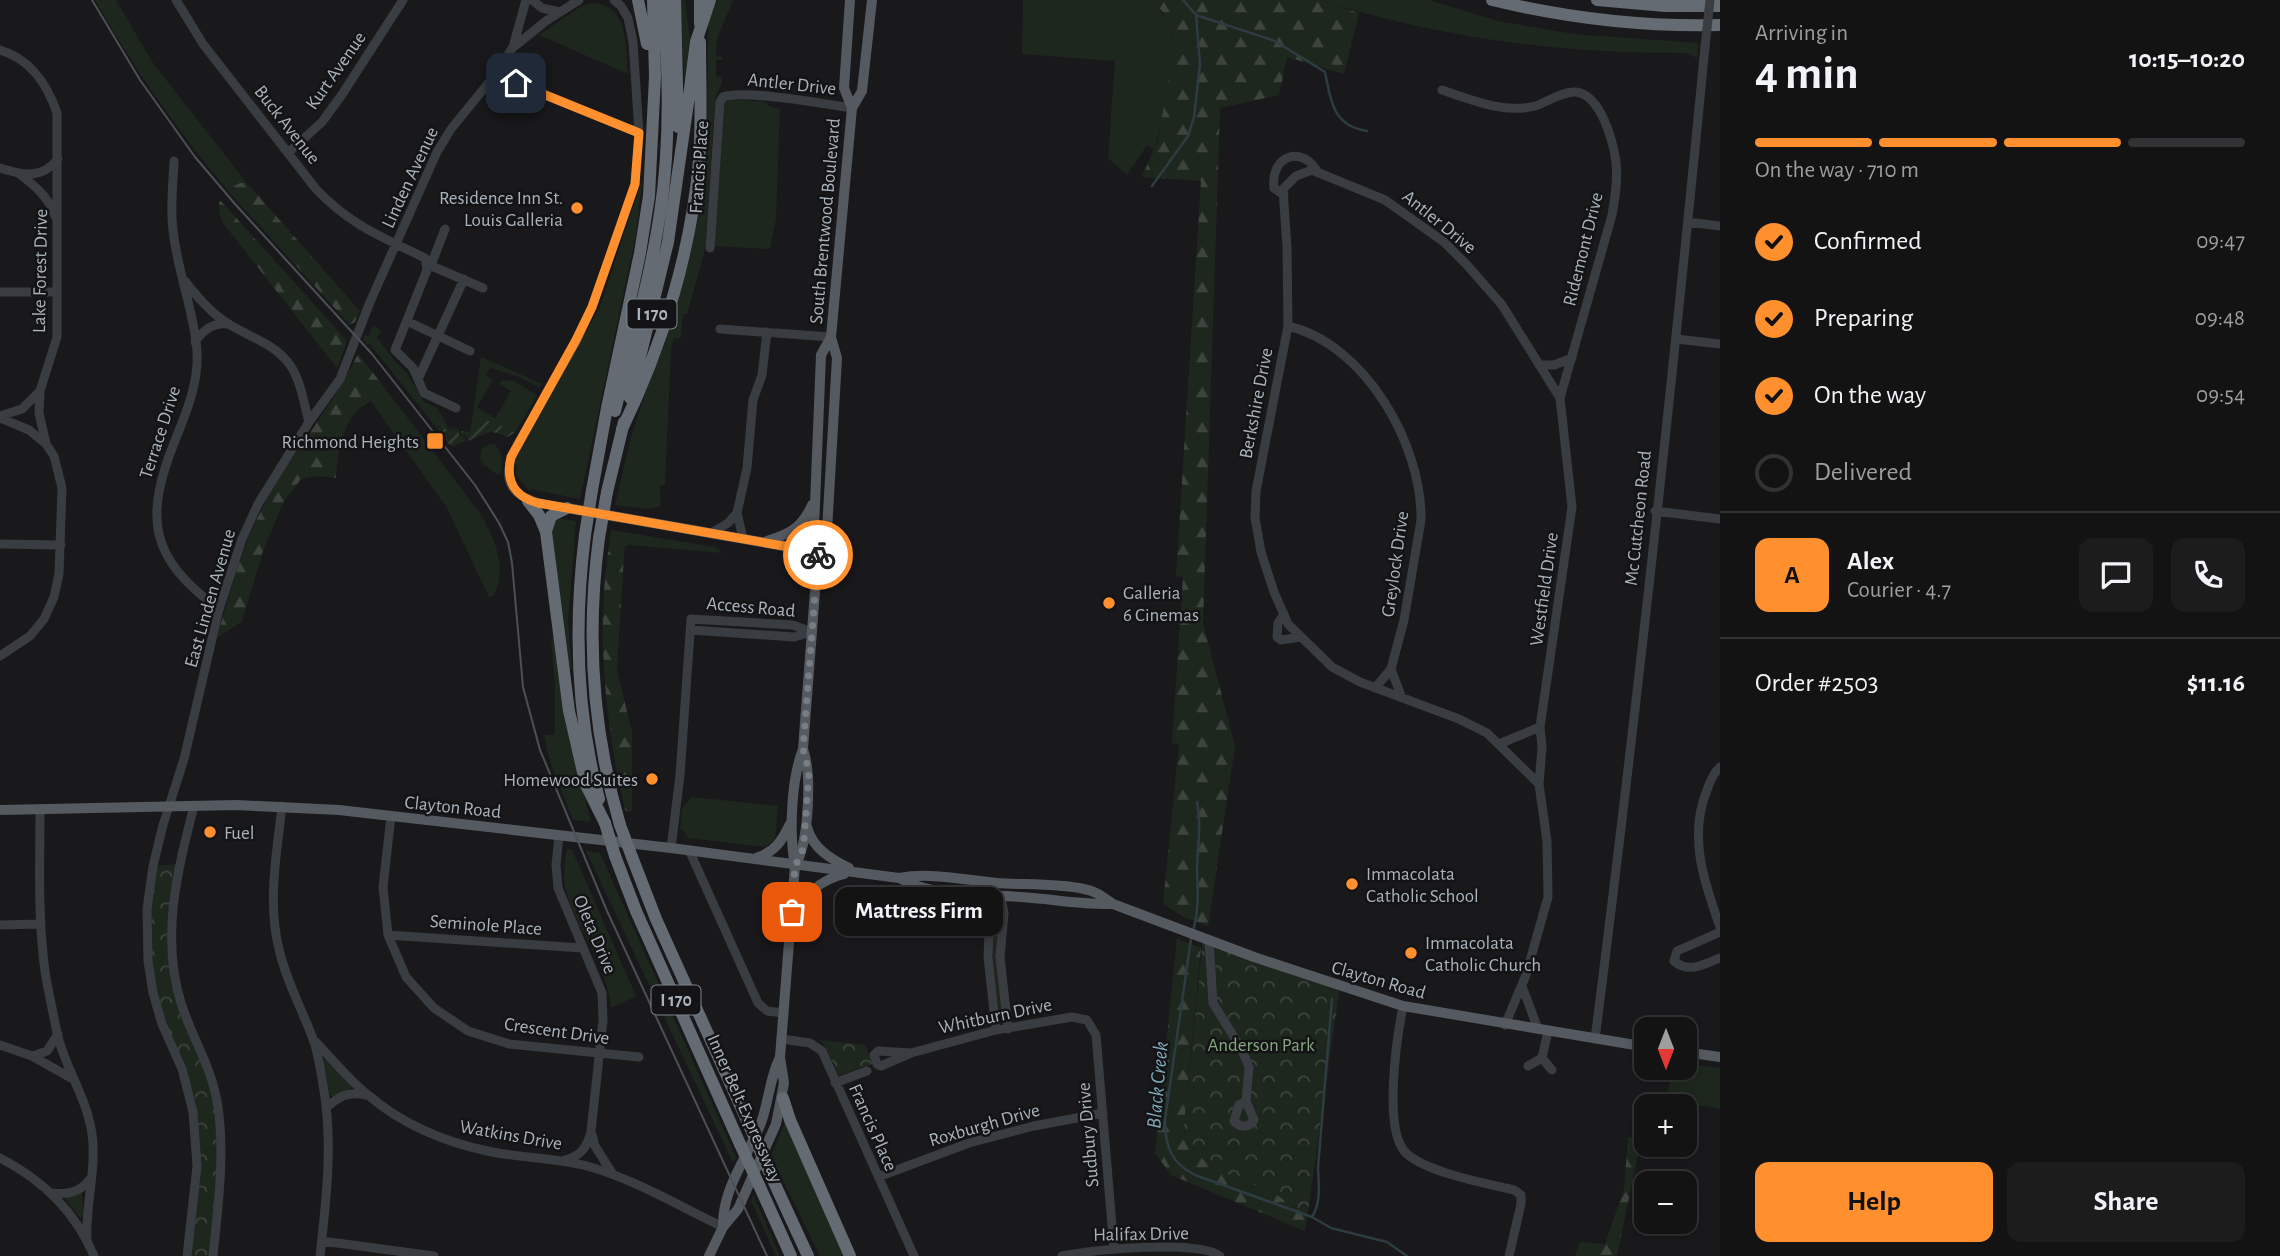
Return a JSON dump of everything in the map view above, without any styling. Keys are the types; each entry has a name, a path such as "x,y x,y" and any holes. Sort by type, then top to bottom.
{"highway":[{"path":"638,0 647,46 653,114"},
{"path":"653,0 653,114"},
{"path":"595,475 610,430 638,320 660,212 667,125 663,0"},
{"path":"675,0 678,49 675,198"},
{"path":"691,0 700,56"},
{"path":"622,429 657,344 684,250 699,163 700,0"},
{"path":"675,198 696,42 710,0"},
{"path":"1492,0 1546,12 1603,20 1720,25"},
{"path":"1597,0 1665,5 1719,2"},
{"name":"Inner Belt Expressway","path":"653,114 645,225 585,535 578,612 579,669 589,756 615,856 640,920 791,1256"},
{"name":"Inner Belt Expressway","path":"675,198 663,267 607,492 599,537 592,603 593,690 600,743 620,825 632,858 656,919 808,1256"},
{"path":"528,500 546,532 569,711 586,785 605,823"},
{"path":"546,532 550,518 556,512 567,508"},
{"path":"783,1098 790,1121 850,1256"}],"main road":[{"name":"South Brentwood Boulevard","path":"850,0 844,88 852,108"},
{"name":"South Brentwood Boulevard","path":"818,552 827,530 838,358 831,337 852,108 862,91 872,0"},
{"name":"South Brentwood Boulevard","path":"709,1256 723,1227 738,1209 771,1136 783,1098 780,1057 795,866 793,815 796,773 803,749 818,552 814,535 814,499 821,355 831,337"},
{"path":"765,542 791,533 799,526 814,499"},
{"path":"567,508 818,552"},
{"name":"South Brentwood Boulevard","path":"795,866 802,852 809,772 803,749"},
{"name":"Clayton Road","path":"0,810 282,806 690,850 899,878 915,875 1085,889 1097,893 1112,904 1207,940 1403,1006 1634,1044"},
{"path":"752,859 775,849 793,815"},
{"path":"805,822 816,846 831,859 858,873"},
{"path":"790,925 800,904 815,887 835,876 858,873"},
{"name":"Clayton Road","path":"899,878 914,886 1001,897 1112,904"},
{"path":"1698,1054 1720,1057"},
{"name":"South Brentwood Boulevard","path":"723,1227 724,1203 760,1124 774,1068 780,1057"}],"street":[{"name":"Buck Avenue","path":"176,0 203,44 316,189 334,207 367,231 425,258 429,264 483,288"},
{"name":"Kurt Avenue","path":"288,153 322,122 403,0"},
{"name":"Linden Avenue","path":"340,379 437,152 450,129 495,75 513,47 526,0"},
{"path":"532,0 542,8 560,12"},
{"path":"513,47 579,0"},
{"path":"567,508 520,496 512,487 509,471 511,457 592,307 635,184 639,133 633,42 628,18 614,0"},
{"name":"Mc Cutcheon Road","path":"1595,1039 1618,862 1676,339 1710,0"},
{"name":"Lake Forest Drive","path":"0,50 28,64 49,90 57,113 57,337 40,391 39,413 46,444 54,456 62,488 59,574 54,597 44,619 30,636 0,656"},
{"path":"495,75 639,133"},
{"name":"Ridemont Drive","path":"1442,90 1479,103 1514,108 1539,105 1569,92 1578,92 1601,111 1616,163 1616,190 1612,215 1560,398"},
{"name":"Antler Drive","path":"729,94 852,108"},
{"name":"Francis Place","path":"710,248 720,102 729,94"},
{"name":"Berkshire Drive","path":"1318,173 1307,159 1298,157 1282,160 1276,166 1273,178 1275,188 1283,192 1288,326 1256,491 1255,518 1270,582 1288,624 1332,667 1375,688 1459,719 1487,733 1539,784"},
{"path":"0,168 37,175 58,159"},
{"name":"Terrace Drive","path":"174,161 173,230 195,342 195,377 191,398 159,484 157,526 164,548 176,570 194,590 219,609"},
{"path":"1283,192 1296,176 1312,170 1318,173"},
{"path":"18,173 32,183 49,202 58,229"},
{"name":"Antler Drive","path":"1318,173 1385,200 1444,242 1502,305 1560,398"},
{"path":"1688,222 1720,226"},
{"path":"446,229 395,345 397,354 413,368 428,397 456,408"},
{"path":"184,279 214,314 265,342 286,360 297,380 309,422"},
{"path":"418,379 464,279"},
{"path":"0,292 57,292"},
{"path":"195,342 203,331 212,325 229,324"},
{"path":"412,324 470,351"},
{"name":"Greylock Drive","path":"1288,326 1322,339 1348,358 1392,413 1407,450 1421,506 1405,620 1391,669 1375,688"},
{"path":"720,329 831,337"},
{"path":"743,538 737,513 747,468 751,410 762,375 767,332"},
{"path":"1676,339 1720,344"},
{"path":"1539,365 1554,365 1572,358"},
{"name":"East Linden Avenue","path":"187,1256 197,1166 193,1112 182,1069 162,1024 153,993 146,937 150,884 163,825 184,759 219,609 242,538 258,504 309,422 340,379"},
{"path":"0,417 22,409 40,391"},
{"name":"Westfield Drive","path":"1539,784 1541,727 1572,507 1560,398"},
{"path":"0,417 29,430 46,444"},
{"path":"1655,511 1720,519"},
{"path":"713,532 728,523 737,513"},
{"path":"0,544 61,545"},
{"name":"Berkshire Drive","path":"1284,614 1278,623 1277,637 1281,640 1301,637"},
{"name":"Access Road","path":"691,619 793,625 812,632 794,637 691,630 691,619"},
{"path":"671,848 680,775 691,630"},
{"path":"1391,669 1402,698"},
{"path":"1499,744 1541,727"},
{"path":"1720,767 1713,774 1698,820 1703,878 1720,929 1676,951 1674,961 1682,967 1693,968 1720,958"},
{"path":"1505,1025 1522,986 1548,897 1547,841 1539,784"},
{"path":"194,806 174,890 171,939 182,1004 209,1066 218,1108 221,1132 220,1179 213,1256"},
{"path":"282,806 274,872 278,946 285,972 314,1041 326,1108 327,1185 320,1256"},
{"path":"40,809 41,924 45,975 58,1034 92,1134 87,1240"},
{"name":"Crescent Drive","path":"391,816 383,887 388,935 406,977 434,1008 468,1031 509,1044 639,1058"},
{"name":"Oleta Drive","path":"559,835 556,865 558,888 602,993 603,1020 591,1132"},
{"path":"690,850 758,1003 767,1011 783,1013"},
{"path":"1001,897 1004,913 1000,957 1008,1029"},
{"path":"996,1030 988,957 990,911 1001,897"},
{"path":"0,925 41,924"},
{"name":"Seminole Place","path":"388,935 582,948"},
{"path":"1207,940 1213,1003 1242,1050 1249,1067 1246,1101"},
{"path":"1522,986 1543,1030 1542,1058 1552,1069"},
{"path":"1403,1006 1393,1084 1396,1133 1406,1154 1459,1177 1514,1190 1521,1195 1509,1256"},
{"name":"Whitburn Drive","path":"911,1053 878,1051 874,1055 877,1064 881,1066 911,1053 996,1030 1072,1017 1087,1020"},
{"name":"Sudbury Drive","path":"1087,1020 1096,1035 1114,1248"},
{"path":"32,1056 47,1051 58,1034"},
{"name":"Francis Place","path":"781,1040 810,1043 819,1048 914,1256"},
{"name":"Watkins Drive","path":"314,1041 367,1095 398,1117 430,1134 495,1152 564,1161 613,1175 723,1227"},
{"path":"0,1045 32,1056 72,1078"},
{"path":"1528,1066 1542,1058"},
{"path":"835,1083 867,1071"},
{"path":"326,1108 344,1094 355,1092 367,1095"},
{"name":"Roxburgh Drive","path":"878,1177 969,1143 1034,1126 1103,1113"},
{"path":"564,1161 583,1151 589,1143 591,1132"},
{"path":"591,1132 595,1146 613,1175"},
{"path":"0,1158 34,1177 51,1193 75,1220 94,1256"},
{"path":"51,1193 75,1191 90,1178"},
{"path":"322,1241 434,1256"},
{"name":"Halifax Drive","path":"1062,1256 1114,1248 1189,1248 1212,1250 1220,1256"}],"green space":[{"path":"95,0 116,0 153,63 247,183 234,186 230,193 158,100"},
{"path":"680,0 685,0 691,45 685,91"},
{"path":"717,0 733,0 717,39 716,56 723,57 722,60 716,60 716,76 722,77 715,102 705,250 687,314 683,314 681,338 674,338 671,348 665,485 660,486 659,507 647,509 615,505 631,437 689,260 697,224 707,143 708,23"},
{"path":"1023,0 1151,0 1166,19 1172,43 1161,125 1154,149 1147,145 1127,175 1108,158 1115,61 1022,54"},
{"path":"1151,0 1320,0 1359,13 1344,74 1287,57 1279,95 1220,108 1203,623 1235,746 1208,926 1184,917 1163,904 1179,744 1172,743 1183,577 1176,576 1201,181 1142,177 1158,139 1168,84 1172,34 1163,12"},
{"path":"1320,0 1429,0 1498,21 1574,34 1698,43 1697,58 1686,53 1547,47 1455,34"},
{"path":"592,3 604,5 619,19 625,39 628,74 539,35 580,7"},
{"path":"725,100 766,102 768,106 780,109 776,219 768,249 714,246 724,106"},
{"path":"642,180 636,235 580,499 530,489 529,491 516,475 516,457 600,307"},
{"path":"247,183 360,311 355,322 350,325 230,193 234,186"},
{"path":"221,201 347,341 337,368 223,223 219,213"},
{"path":"373,326 381,330 377,338 407,373 424,402 437,408 448,427 459,431 439,426 437,428 369,343 367,345 363,340"},
{"path":"358,354 381,383 381,391 355,413 346,427 336,478 317,476 301,479 284,501 263,551 242,621 217,638 241,557 261,511"},
{"path":"481,357 542,384 539,387 517,376 490,368 486,375 493,380 477,407 495,418 511,391 499,384 503,380 514,381 537,395 515,433 490,421 470,432"},
{"path":"381,383 485,522 500,565 498,586 493,596 489,597 447,508 370,400 381,391"},
{"path":"485,420 515,433 507,437 490,432 467,441 467,436 461,434 461,431 470,432 478,422"},
{"path":"443,425 446,429 459,431 465,441 451,447 437,428"},
{"path":"495,444 502,456 501,473 498,475 480,459 482,448"},
{"path":"557,518 576,521 568,621 572,669 568,669 551,529"},
{"path":"611,530 715,547 723,553 628,545 624,555 615,549 608,552"},
{"path":"615,549 624,555 617,670 632,732 632,810 628,812 625,810 608,714 603,649 608,552"},
{"path":"551,638 554,638 565,722 591,822 573,820 550,762 544,735 552,735 555,732"},
{"path":"692,797 778,806 775,840 765,847 688,838 680,829 682,808"},
{"path":"567,848 572,850 636,996 611,1008 604,977 566,891 564,875"},
{"path":"586,851 600,853 736,1157 733,1163"},
{"path":"180,864 174,890 177,984 200,1046 221,1132 213,1256 187,1256 194,1195 193,1112 162,1024 148,961 153,866"},
{"path":"998,910 1004,1013 1001,1014 993,959 993,931"},
{"name":"Anderson Park","path":"1203,938 1340,986 1308,1211 1294,1208 1275,1193 1258,1185 1213,1169 1186,1142 1184,1125"},
{"path":"1177,939 1201,948 1184,1125 1186,1142 1213,1169 1258,1185 1275,1193 1294,1208 1308,1211 1305,1231 1171,1175 1155,1153"},
{"path":"819,1040 866,1045 872,1064 839,1076 824,1044"},
{"path":"326,1058 352,1088 330,1096 323,1060"},
{"path":"1698,1065 1720,1068 1720,1109 1697,1105 1697,1094 1668,1094 1670,1080 1698,1080"},
{"path":"786,1120 847,1256 820,1256 771,1156"},
{"path":"1634,1136 1634,1157 1638,1157 1617,1256 1575,1256 1580,1242 1605,1244 1624,1189 1628,1138"},
{"path":"82,1191 83,1216 80,1218 65,1198"},
{"path":"753,1195 780,1256 776,1256 752,1202 750,1206"}],"waterway":[{"name":"Black Creek","path":"1152,186 1188,136 1194,117 1200,64 1196,15 1183,0"},
{"path":"1196,15 1275,41 1325,72 1332,102 1340,118 1355,128 1367,131"},
{"name":"Black Creek","path":"1193,932 1198,901 1197,802"},
{"name":"Black Creek","path":"1191,939 1165,1120 1168,1146 1175,1159 1195,1175 1312,1217 1331,1228 1387,1242 1407,1256"},
{"path":"1312,1217 1319,1193 1318,1168 1332,999"}],"tram line":[{"path":"92,0 140,80 195,157 372,354 475,485 499,523 508,542 512,563 523,687 540,750 607,911 767,1256"}],"way so far":[{"path":"792,912 795,866 800,858 804,840 809,772 803,749 818,555"}],"place":[{"name":"Residence Inn St. Louis Galleria","path":"577,208"},
{"name":"Richmond Heights","path":"435,441"},
{"name":"Galleria 6 Cinemas","path":"1109,603"},
{"name":"Homewood Suites","path":"652,779"},
{"name":"Fuel","path":"210,832"},
{"name":"Immacolata Catholic School","path":"1352,884"},
{"name":"Mattress Firm","path":"792,912"},
{"name":"Immacolata Catholic Church","path":"1411,953"}],"route":[{"path":"516,83 639,133 635,184 610,260 576,340 511,457 509,471 512,487 525,499 538,503 731,535 818,552 818,555"}]}
